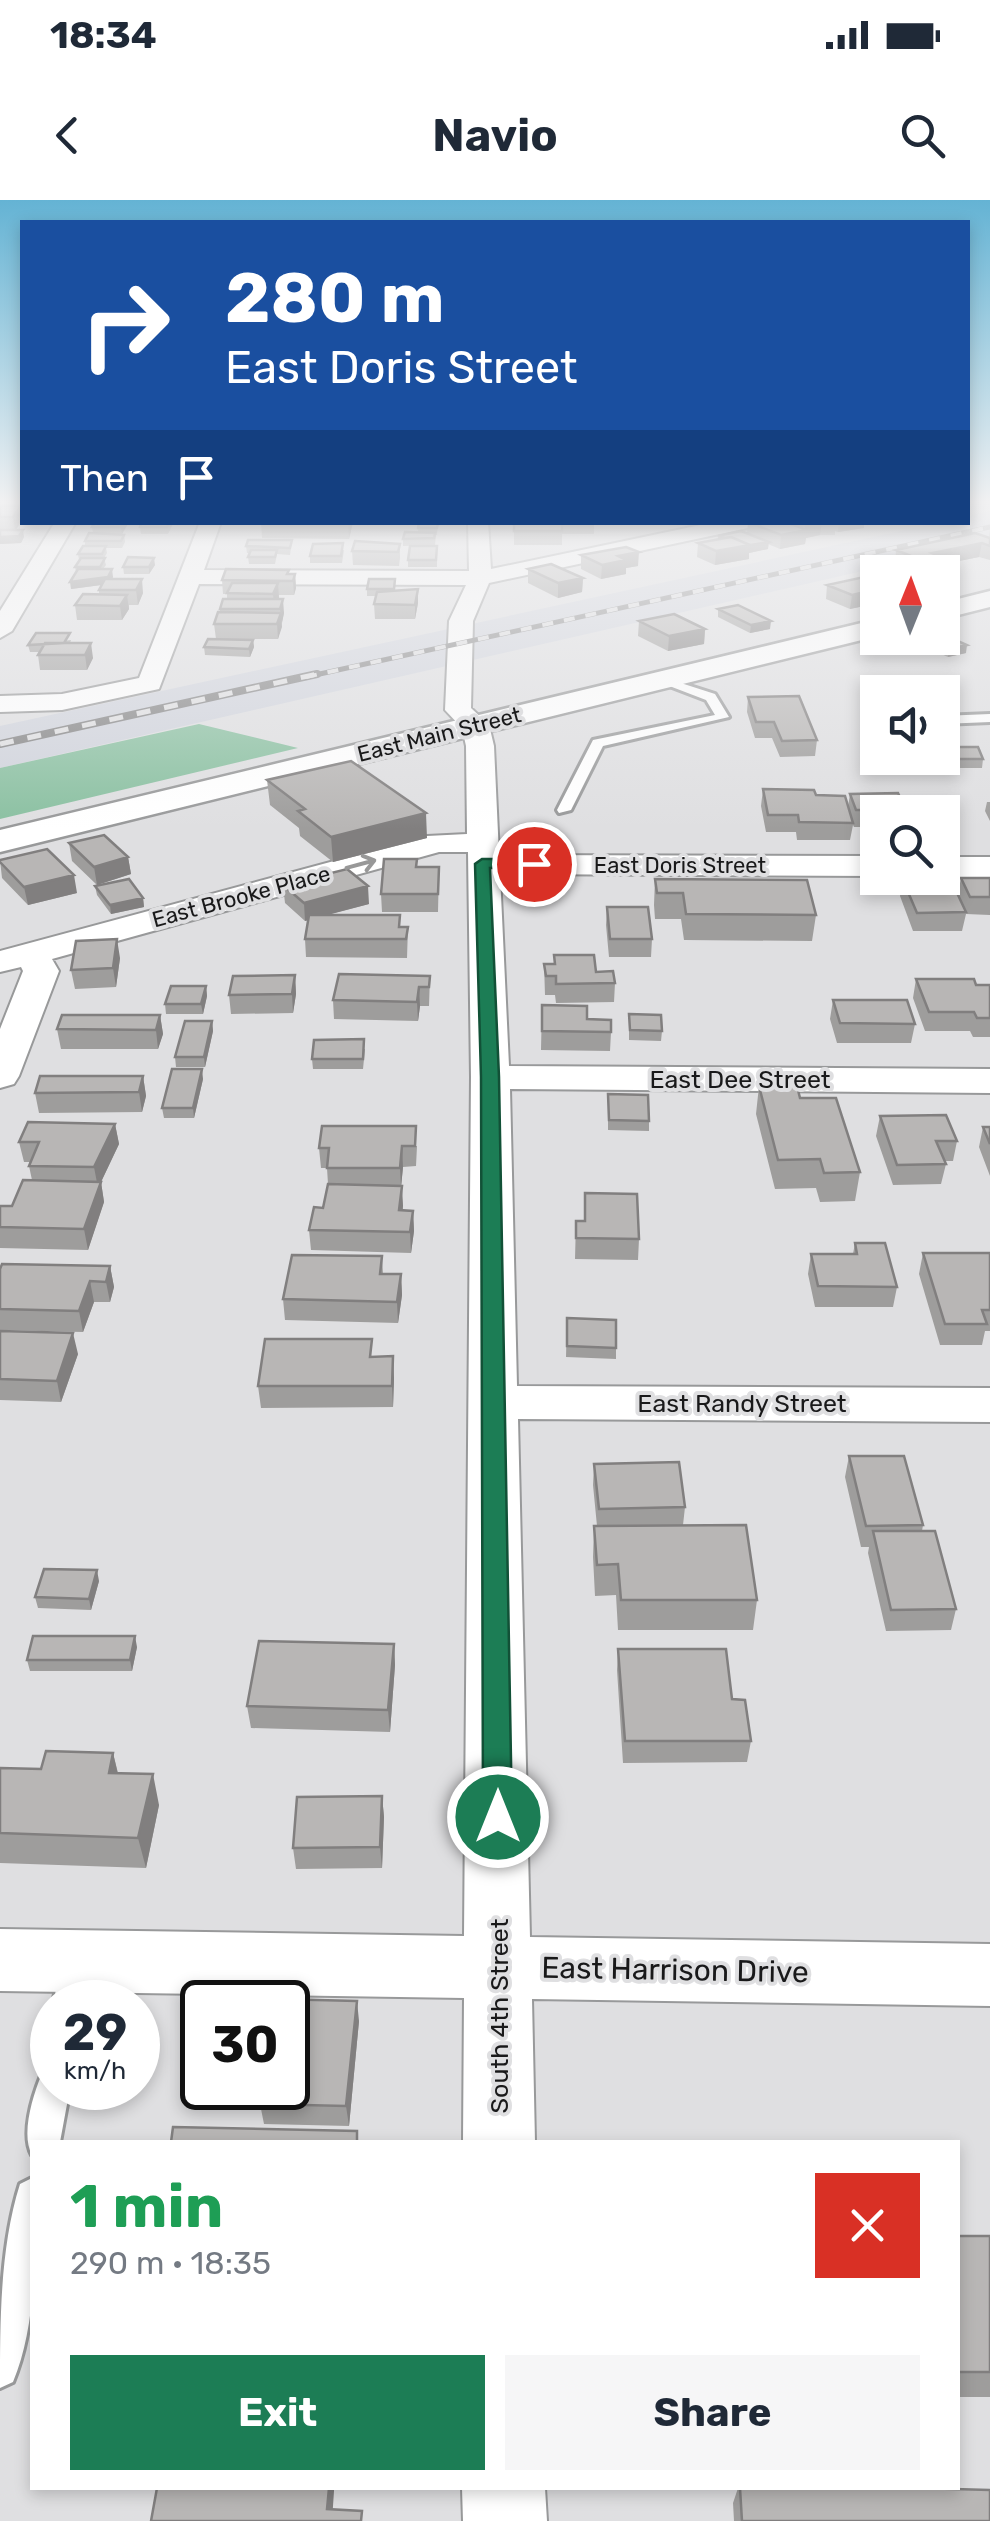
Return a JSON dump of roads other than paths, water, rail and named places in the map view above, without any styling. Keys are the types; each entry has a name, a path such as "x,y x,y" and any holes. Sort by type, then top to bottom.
{"main road":[{"name":"East Main Street","path":"0,841 860,631"}],"street":[{"path":"0,704 43,704 150,683 176,612"},
{"name":"South 4th Street","path":"464,612 458,644 458,710 476,725 480,746 490,1077 499,2140"},
{"name":"East Brooke Place","path":"15,958 438,843 483,853"},
{"name":"East Doris Street","path":"483,853 860,865"},
{"path":"960,867 990,867"},
{"path":"0,1076 41,971 15,958"},
{"name":"East Dee Street","path":"490,1077 990,1081"},
{"name":"East Randy Street","path":"493,1402 990,1405"},
{"name":"East Harrison Drive","path":"0,1960 66,1980"},
{"name":"East Harrison Drive","path":"134,1980 499,1968 990,1975"},
{"path":"504,2490 504,2521"}],"lane":[{"path":"564,810 598,743 723,718 711,697 664,679"},
{"path":"960,719 990,718"},
{"path":"42,2140 49,2110"},
{"path":"0,2369 30,2207"}],"railway":[{"path":"306,677 601,612"},
{"path":"0,744 317,674"}]}
